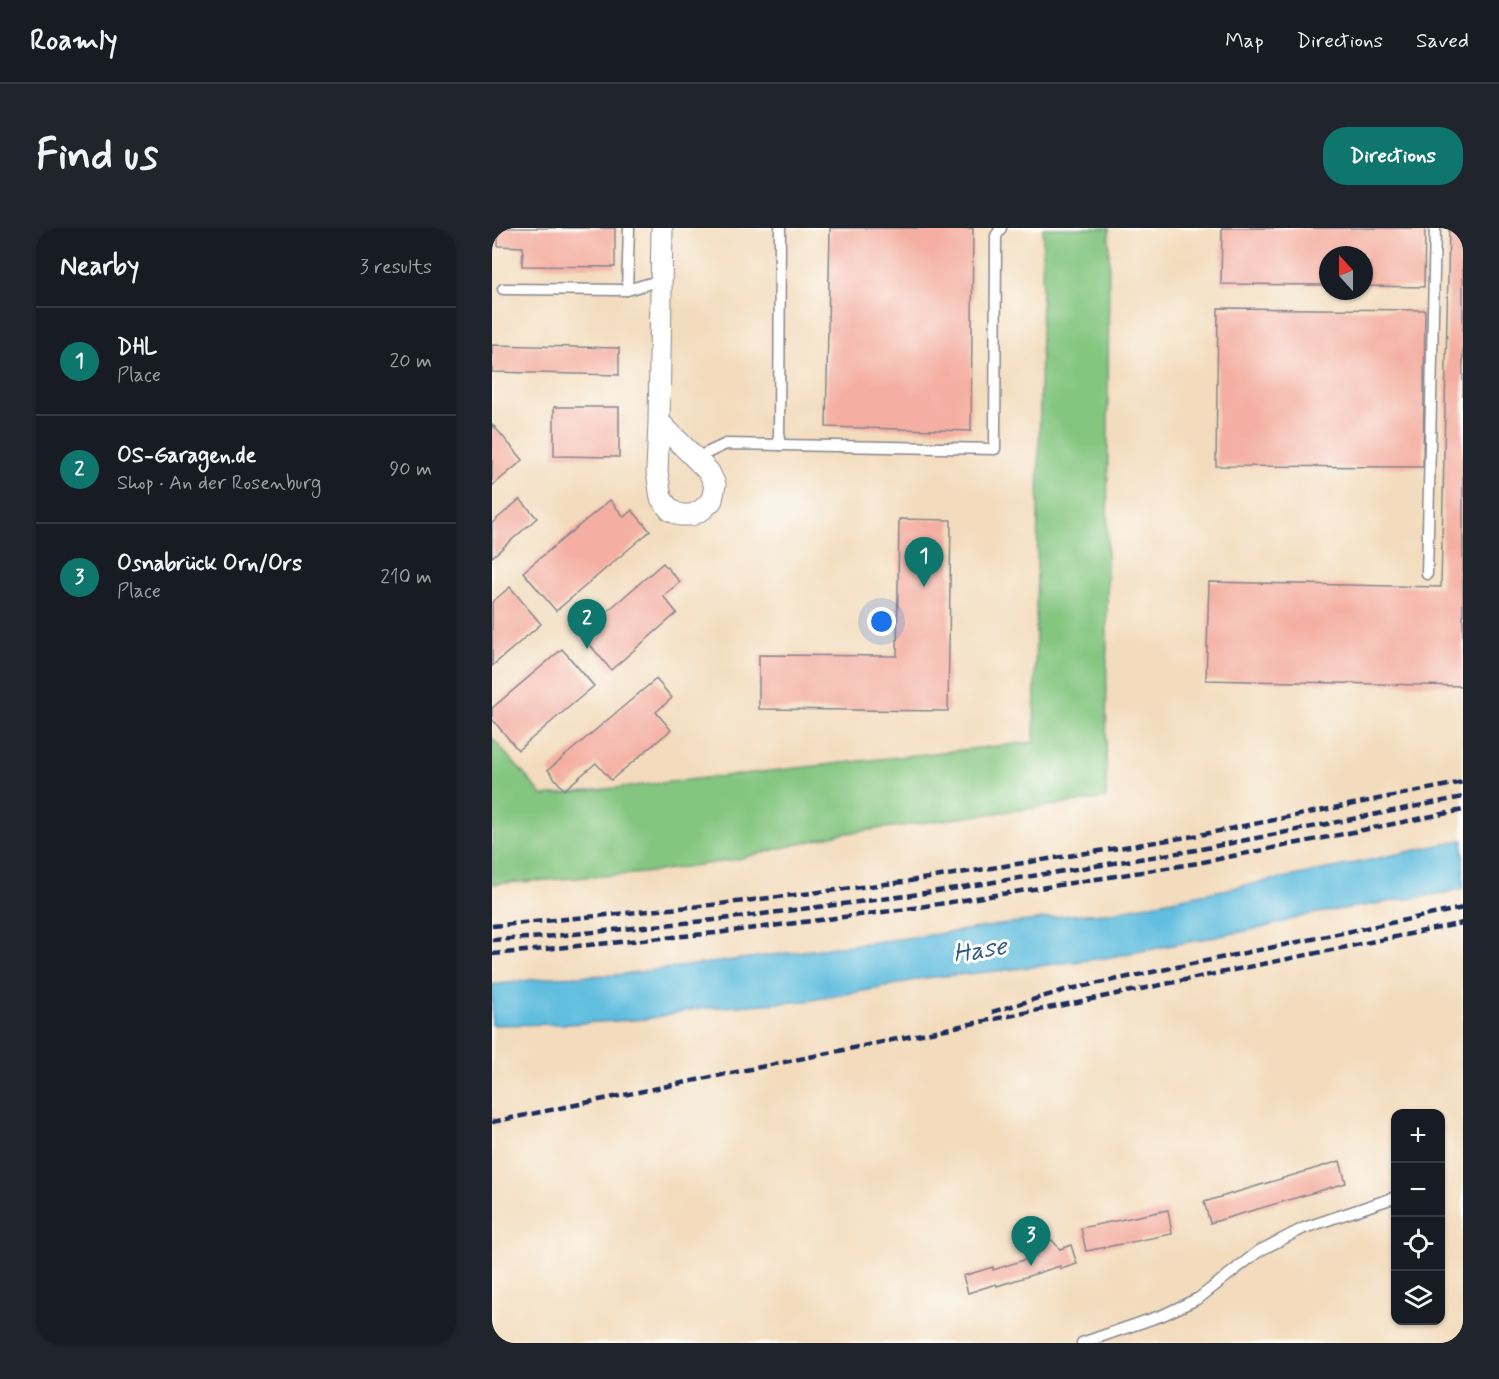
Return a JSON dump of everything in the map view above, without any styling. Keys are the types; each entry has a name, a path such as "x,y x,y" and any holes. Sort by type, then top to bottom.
{"street":[{"path":"659,422 696,458 715,485 712,500 704,509 692,515 680,515 670,510 661,498 657,472 662,228"}],"lane":[{"path":"627,290 628,228"},
{"path":"779,445 780,228"},
{"path":"696,458 726,444 995,449 996,236 1000,228"},
{"path":"1427,574 1435,228"},
{"path":"503,289 627,290 661,280"},
{"path":"1082,1343 1163,1315 1198,1298 1260,1251 1304,1228 1391,1198"}],"green space":[{"path":"1043,228 1109,228 1106,798 840,834 733,860 644,873 492,884 492,738 543,796 1034,742"}],"water":[{"name":"Hase","path":"1463,840 1463,888 1311,914 1261,928 1105,958 923,978 806,1001 695,1009 647,1019 567,1024 492,1025 492,985 554,977 616,975 1070,915 1107,913"}],"building":[{"path":"498,228 615,228 615,267 522,266 523,247 498,246"},
{"path":"830,228 973,228 971,431 826,427"},
{"path":"1222,228 1425,228 1424,287 1373,286 1373,246 1319,246 1319,285 1221,284"},
{"path":"1449,228 1463,228 1463,686 1206,680 1209,582 1441,587"},
{"path":"1218,308 1425,310 1423,467 1216,466"},
{"path":"492,345 619,348 619,375 492,372"},
{"path":"554,407 619,407 619,457 554,456"},
{"path":"492,424 523,460 492,486"},
{"path":"520,499 537,518 492,557 492,523"},
{"path":"610,500 624,517 632,510 650,531 556,611 523,572"},
{"path":"899,519 951,520 948,711 759,709 759,655 897,656"},
{"path":"663,563 680,582 663,596 677,613 611,670 581,634"},
{"path":"510,587 541,624 492,666 492,602"},
{"path":"562,649 594,686 518,750 492,719 492,708"},
{"path":"656,679 672,698 656,712 671,730 611,780 596,763 564,790 548,770"},
{"path":"1340,1161 1346,1183 1210,1223 1204,1202"},
{"path":"1168,1210 1172,1234 1086,1251 1081,1228"},
{"path":"1052,1240 1060,1249 1071,1245 1077,1264 1061,1269 1060,1266 968,1293 963,1276 993,1267 993,1270 1036,1256 1037,1245"}],"railway":[{"path":"492,926 711,905 903,882 1194,836 1463,782"},
{"path":"492,940 714,920 906,896 1196,850 1463,797"},
{"path":"492,954 716,933 907,909 1198,863 1463,810"},
{"path":"992,1012 1065,990 1463,908"},
{"path":"492,1122 1463,923"}],"place":[{"name":"DHL","path":"924,587"},
{"name":"OS-Garagen.de","path":"587,649"},
{"name":"Osnabrück Orn/Ors","path":"1031,1266"}]}
